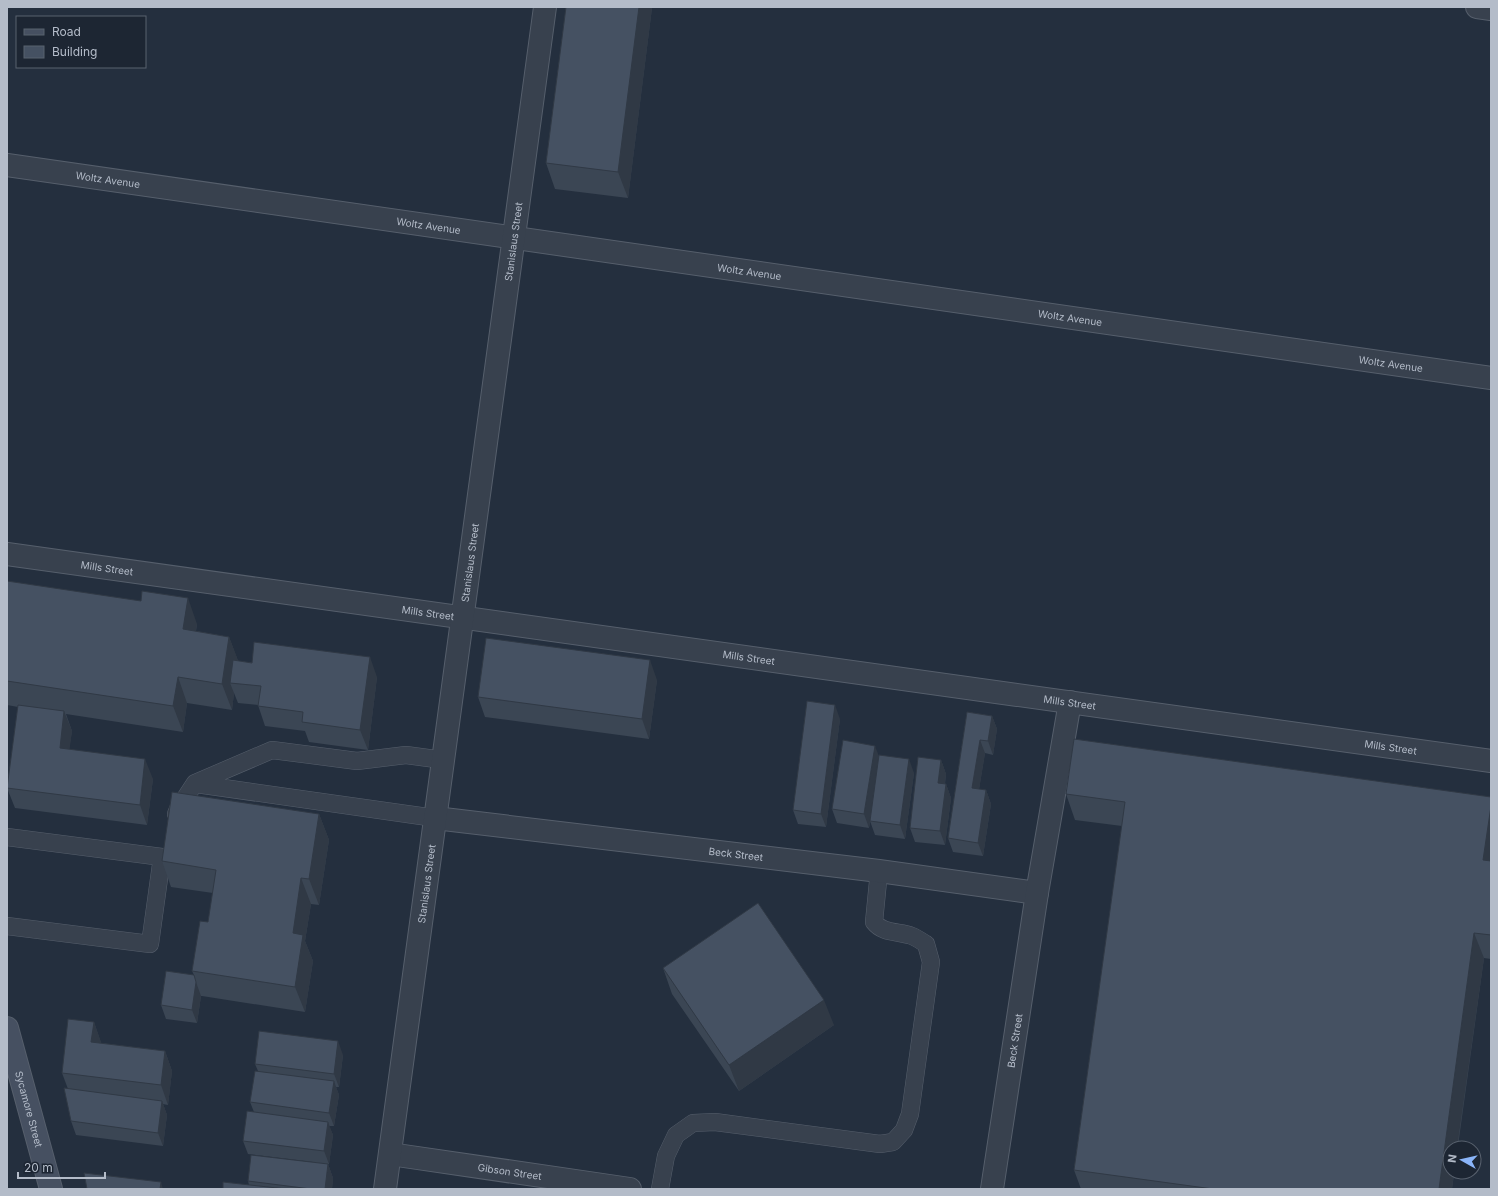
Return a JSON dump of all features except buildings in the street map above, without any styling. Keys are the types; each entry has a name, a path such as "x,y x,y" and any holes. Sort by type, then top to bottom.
{"street":[{"name":"Stanislaus Street","path":"385,1189 545,7"},
{"path":"1477,7 1491,9"},
{"name":"Woltz Avenue","path":"7,165 1491,378"},
{"name":"Mills Street","path":"7,554 1491,761"},
{"name":"Beck Street","path":"992,1189 1037,893 1070,702"},
{"name":"Beck Street","path":"435,818 879,871 1037,893"},
{"name":"Sycamore Street","path":"7,1028 51,1189"},
{"name":"Gibson Street","path":"390,1154 630,1189"}],"lane":[{"path":"7,926 150,944 166,843 178,809 196,784 272,750 357,761 406,755 443,760"},
{"path":"196,784 435,818"},
{"path":"7,837 166,843"},
{"path":"660,1189 666,1156 676,1135 694,1123 715,1122 880,1144 894,1142 904,1130 910,1114 930,962 926,944 913,936 885,931 878,928 874,922 879,871"}]}
